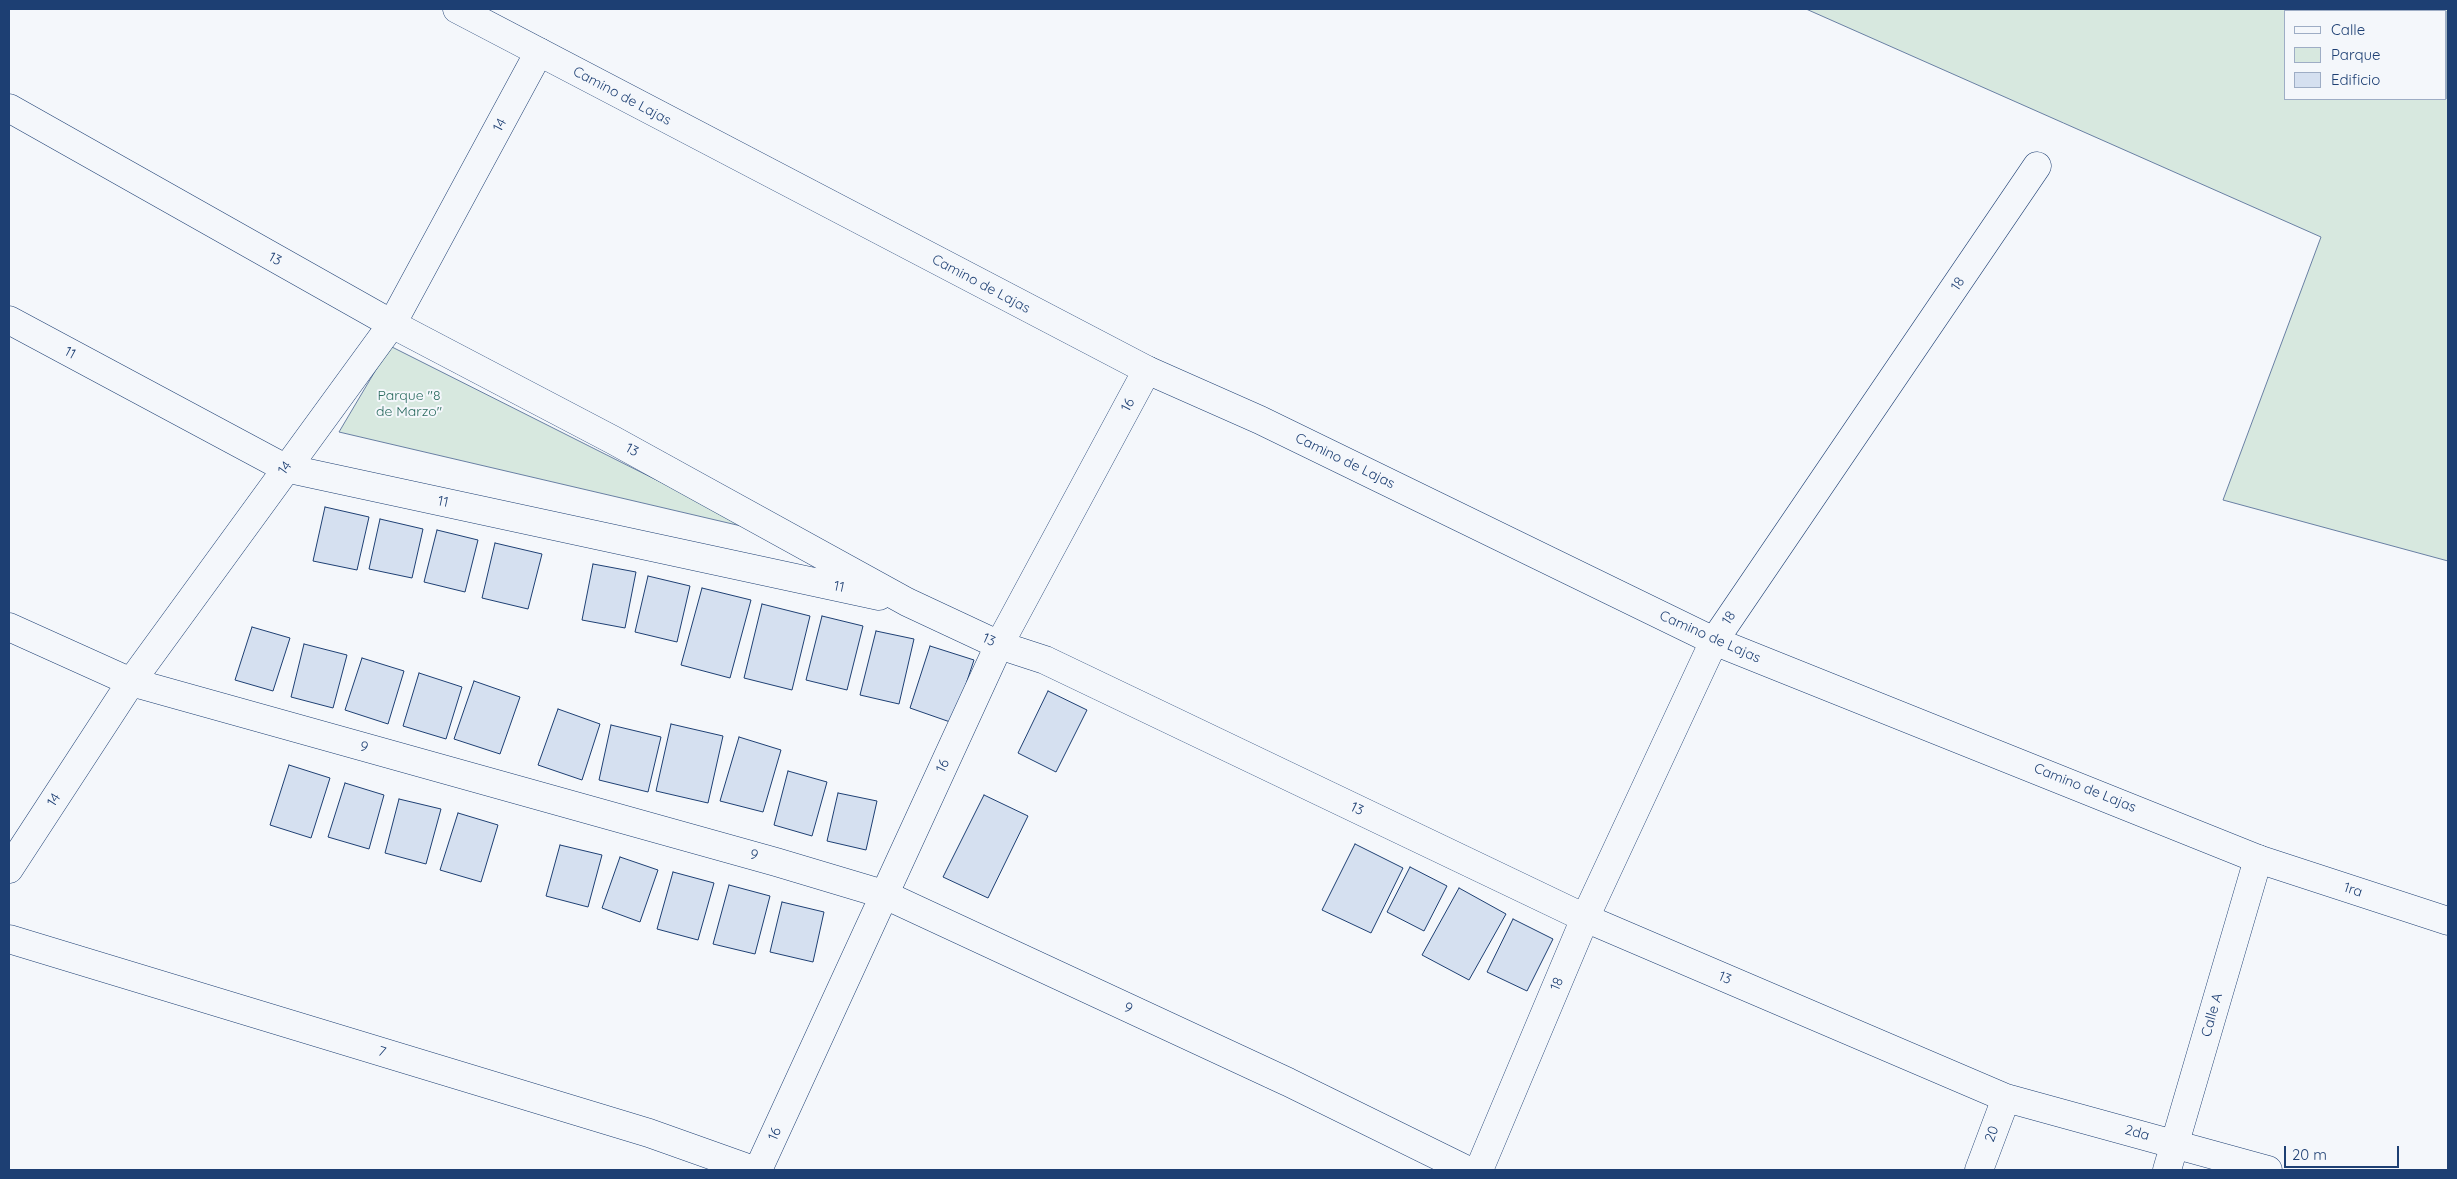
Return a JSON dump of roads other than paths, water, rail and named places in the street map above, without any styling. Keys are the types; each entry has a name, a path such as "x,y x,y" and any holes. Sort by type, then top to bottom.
{"street":[{"name":"Camino de Lajas","path":"457,9 1146,370 1260,420 1714,641 2258,859"},
{"name":"14","path":"9,869 131,682 285,468 392,324 539,52"},
{"name":"13","path":"9,108 392,324 613,440 907,602 999,645 1045,660 1585,918 2006,1098"},
{"name":"18","path":"1480,1170 1585,918 1714,641 2037,166"},
{"name":"11","path":"9,320 285,468 907,602"},
{"name":"16","path":"758,1170 883,894 999,645 1146,370"},
{"name":"9","path":"9,627 131,682 776,862 883,894 1288,1082 1467,1170"},
{"name":"1ra","path":"2258,859 2448,921"},
{"name":"Calle A","path":"2167,1170 2258,859"},
{"name":"7","path":"9,939 649,1133 753,1170"},
{"name":"2da","path":"2006,1098 2268,1170"},
{"name":"20","path":"1979,1170 2006,1098"}],"park label":[{"name":"Parque \"8 de Marzo\"","path":"409,404"}]}
